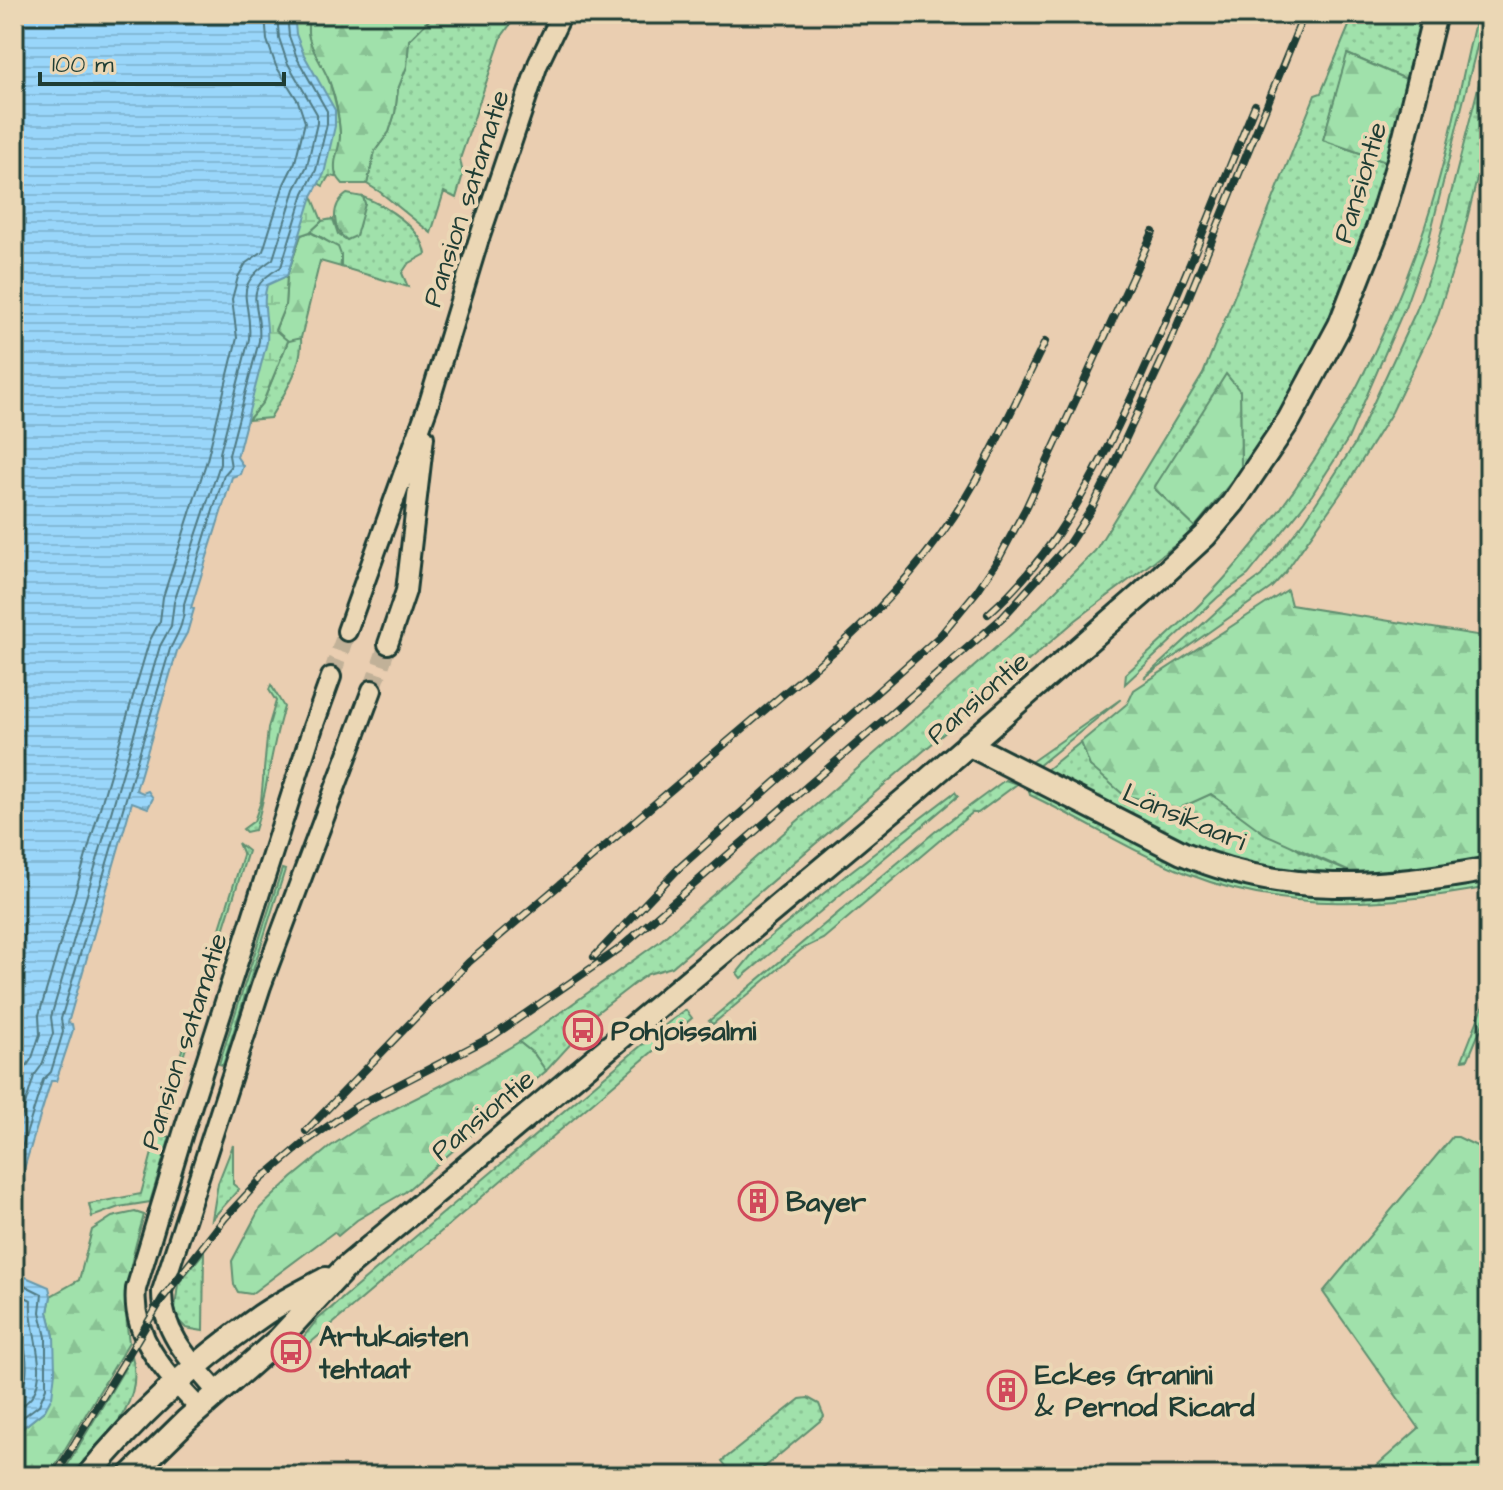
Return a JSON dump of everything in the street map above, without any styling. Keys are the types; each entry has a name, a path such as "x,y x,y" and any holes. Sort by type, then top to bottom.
{"street":[{"name":"Pansion satamatie","path":"347,631 429,403 478,242 538,64 562,14"},
{"name":"Pansiontie","path":"130,1476 279,1339 343,1270 968,744 1152,586 1205,536 1233,503 1289,420 1340,325 1379,226 1399,160 1435,14"},
{"name":"Pansion satamatie","path":"388,644 406,591 429,403"},
{"name":"Pansion satamatie","path":"200,1409 161,1366 139,1325 135,1306 136,1289 191,1106 331,677"},
{"name":"Pansion satamatie","path":"218,1393 170,1328 164,1312 162,1291 261,986 372,690"},
{"name":"Länsikaari","path":"968,744 1182,853 1261,879 1301,885 1345,886 1429,879 1489,869"},
{"name":"Pansiontie","path":"88,1476 140,1418 196,1367 263,1314 343,1270"}],"green space":[{"path":"271,14 312,14 308,23 310,41 332,90 340,134 336,177 329,176 323,186 318,183"},
{"path":"312,14 435,14 409,40 407,66 398,89 395,113 389,132 375,151 367,184 343,184 335,171 340,139 339,120 330,83 309,41 308,23"},
{"path":"435,14 518,14 502,36 460,159 463,174 456,198 444,192 431,233 367,184 375,151 389,132 395,113 398,89 407,66 409,40"},
{"path":"1354,14 1421,14 1406,79 1348,54 1323,140 1386,162 1359,252 1335,310 1286,404 1241,470 1240,391 1154,488 1195,527 1186,537 1076,620 672,967 648,974 573,1031 577,1037 546,1071 534,1054 519,1042 659,942 1017,629 1095,551 1203,374 1315,95 1321,93"},
{"path":"1477,14 1485,14 1428,243 1405,307 1348,439 1312,495 1248,575 1218,597 1125,684 1126,674 1205,599 1262,533 1292,493 1345,409 1389,319 1425,226 1447,147"},
{"path":"1489,45 1489,130 1461,244 1436,321 1392,412 1346,486 1271,588 1144,678 1230,599 1261,576 1305,520 1354,445 1416,311 1433,264"},
{"path":"1347,54 1406,79 1386,162 1323,140"},
{"path":"347,194 363,197 365,204 356,236 347,240 338,230 335,217 338,204"},
{"path":"312,196 322,221 310,232 301,235 287,275 285,306 275,330 288,341 263,402 248,420 232,338"},
{"path":"363,197 402,219 423,244 426,254 408,264 402,273 408,287 341,267 341,255 323,238 310,232 322,221 333,219 338,234 347,240 359,226 365,204"},
{"path":"310,232 338,247 341,267 320,261 301,338 288,341 275,331 285,305 287,276 301,235"},
{"path":"301,338 296,370 270,418 248,420 263,402 288,341"},
{"path":"1226,374 1240,391 1241,470 1195,527 1154,488"},
{"path":"1287,590 1291,605 1489,637 1489,859 1359,876 1265,834 1211,794 1178,809 1124,795 1090,766 1081,742 1128,703 1134,690"},
{"path":"271,685 284,707 255,830 246,832 243,829 254,821 261,801 268,728 276,701 269,690"},
{"path":"1121,699 1037,767 1031,762"},
{"path":"1081,742 1090,766 1178,809 1210,794 1302,852 1359,876 1281,873 1200,851 1045,771"},
{"path":"1005,780 1017,784 978,813 972,813 823,939 802,949 713,1024 709,1021 937,830"},
{"path":"1028,787 1217,877 1256,887 1293,894 1345,896 1482,881 1489,883 1489,887 1375,902 1337,902 1262,895 1225,887 1168,866 1128,846 1030,795"},
{"path":"955,792 958,796 741,978 737,973 759,946"},
{"path":"238,843 248,851 178,1073 166,1073 176,1069 243,855"},
{"path":"282,869 285,870 223,1065 219,1064"},
{"path":"1489,991 1489,1009 1468,1059 1462,1060"},
{"path":"686,1010 692,1018 302,1350 297,1345 317,1320"},
{"path":"519,1042 534,1054 546,1071 405,1192 357,1220 338,1236 334,1232 251,1294 238,1292 234,1285 232,1261 260,1208 292,1178 331,1146 368,1122 470,1071"},
{"path":"162,1087 171,1098 161,1134 170,1137 150,1202 119,1207 92,1217 89,1204 141,1194 167,1097"},
{"path":"1452,1137 1489,1152 1489,1476 1365,1476 1419,1428 1323,1292"},
{"path":"233,1145 233,1184 239,1189 212,1219 218,1183"},
{"path":"135,1212 144,1215 129,1278 126,1309 129,1342 49,1476 14,1476 14,1435 45,1410 54,1336 48,1312 51,1296 79,1280 92,1230 112,1217"},
{"path":"204,1252 203,1331 186,1328 178,1320 175,1309 178,1284"},
{"path":"132,1356 135,1374 132,1391 118,1422 71,1476 61,1476"},
{"path":"808,1398 819,1404 824,1416 821,1420 754,1476 734,1476 722,1461 800,1399"}],"water":[{"path":"14,14 294,14 296,34 304,55 335,110 335,126 324,174 312,196 287,276 267,285 267,342 237,457 243,466 240,474 232,477 191,608 194,609 187,633 177,651 136,790 143,793 148,791 153,798 148,808 132,802 68,1023 72,1024 73,1030 56,1081 51,1081 23,1172 24,1185 16,1194 14,1204"},
{"path":"14,1272 49,1287 48,1312 54,1336 55,1371 52,1397 45,1410 14,1435"}],"tunnel":[{"path":"331,677 347,631"},
{"path":"372,690 388,644"}],"railway":[{"path":"259,1181 304,1143 357,1106 493,1036 619,949 1003,617 1068,545 1092,508 1170,343 1304,14"},
{"path":"988,614 1013,590 1054,539 1105,453 1166,321 1255,105"},
{"path":"594,957 680,867 939,637 977,591 1026,508 1153,232"},
{"path":"306,1131 469,962 840,646 879,608 932,547 962,503 1045,342"},
{"path":"55,1476 162,1299 225,1218 265,1175"}],"place":[{"name":"Pohjoissalmi","path":"583,1030"},
{"name":"Bayer","path":"758,1201"},
{"name":"Artukaisten tehtaat","path":"291,1352"},
{"name":"Eckes Granini & Pernod Ricard","path":"1007,1390"}]}
